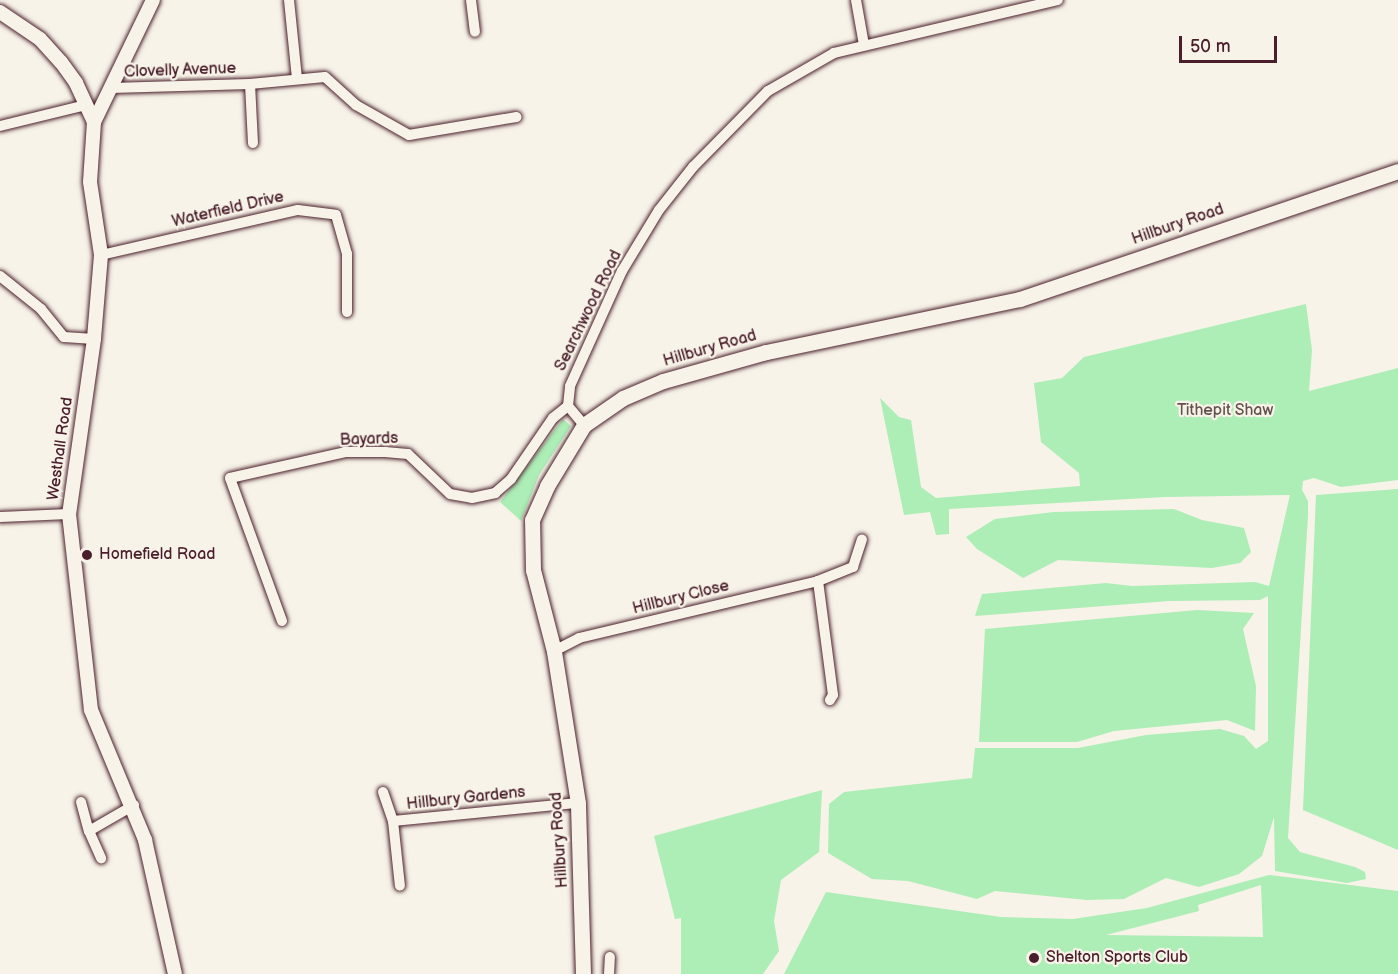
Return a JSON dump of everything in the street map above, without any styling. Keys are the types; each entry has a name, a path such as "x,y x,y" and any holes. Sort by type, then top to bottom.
{"main road":[{"name":"Hillbury Road","path":"583,974 578,803 554,651 533,570 532,520 547,486 584,425 623,398 663,381 777,350 1020,299 1398,171"}],"street":[{"name":"Westhall Road","path":"153,0 93,122 90,182 101,255 94,339 69,514 91,710 104,749 134,805 145,840 175,974"},
{"path":"289,0 297,79"},
{"path":"471,0 475,32"},
{"path":"856,0 864,45"},
{"name":"Searchwood Road","path":"568,406 570,386 622,271 659,210 693,167 768,92 834,53 1058,0"},
{"path":"0,12 40,39 76,83 93,122"},
{"name":"Clovelly Avenue","path":"111,88 250,84 325,76 356,105 409,135 517,117"},
{"name":"Clovelly Avenue","path":"250,84 253,143"},
{"path":"0,126 86,105"},
{"name":"Waterfield Drive","path":"101,255 298,210 336,215 347,254 347,312"},
{"path":"0,276 41,309 64,337 94,339"},
{"path":"568,406 584,425"},
{"name":"Bayards","path":"282,621 230,478 345,452 386,452 408,454 450,494 472,498 495,493 512,479 552,418 568,406"},
{"path":"0,517 69,514"},
{"name":"Hillbury Close","path":"554,651 579,638 818,581 853,567 862,539"},
{"path":"818,581 833,695 830,700"},
{"name":"Hillbury Gardens","path":"383,792 393,821 400,886"},
{"path":"81,802 89,831 101,858"},
{"name":"Hillbury Gardens","path":"393,821 578,803"},
{"path":"89,831 134,805"},
{"path":"609,974 610,957"}],"green space":[{"name":"Tithepit Shaw","path":"1306,304 1312,350 1309,391 1398,368 1398,480 1341,487 1314,478 1303,481 1302,490 1308,501 1308,516 1288,838 1300,852 1355,867 1365,872 1366,879 1347,883 1275,871 1274,817 1262,856 1239,874 1199,887 1166,878 1124,899 1087,900 995,891 977,899 908,881 872,879 828,853 829,804 844,792 972,778 975,748 1078,748 1146,735 1220,729 1244,736 1256,749 1268,741 1268,596 1260,600 1169,601 975,616 982,594 1106,583 1132,586 1255,582 1269,586 1290,495 1165,497 949,509 949,534 936,535 930,512 904,515 880,398 899,417 911,420 921,487 936,498 1080,486 1079,473 1041,442 1034,383 1062,378 1084,357"},
{"path":"563,419 571,426 539,475 521,521 500,502"},
{"path":"1398,489 1398,850 1303,810 1316,495"},
{"path":"1174,509 1202,520 1244,528 1251,552 1240,563 1212,568 1058,560 1023,578 977,549 966,537 995,519 1054,512"},
{"path":"1197,610 1254,613 1243,629 1256,686 1255,731 1227,720 1114,731 1077,742 979,742 985,629"},
{"path":"822,790 819,852 781,880 774,921 779,951 763,974 681,974 681,918 675,919 654,836"},
{"path":"1269,875 1398,891 1398,974 784,974 826,892 1001,917 1073,919 1147,908","holes":["1261,885 1263,937 1106,935 1199,911 1198,905"]}],"place":[{"name":"Homefield Road","path":"87,555"},
{"name":"Shelton Sports Club","path":"1034,958"}]}
